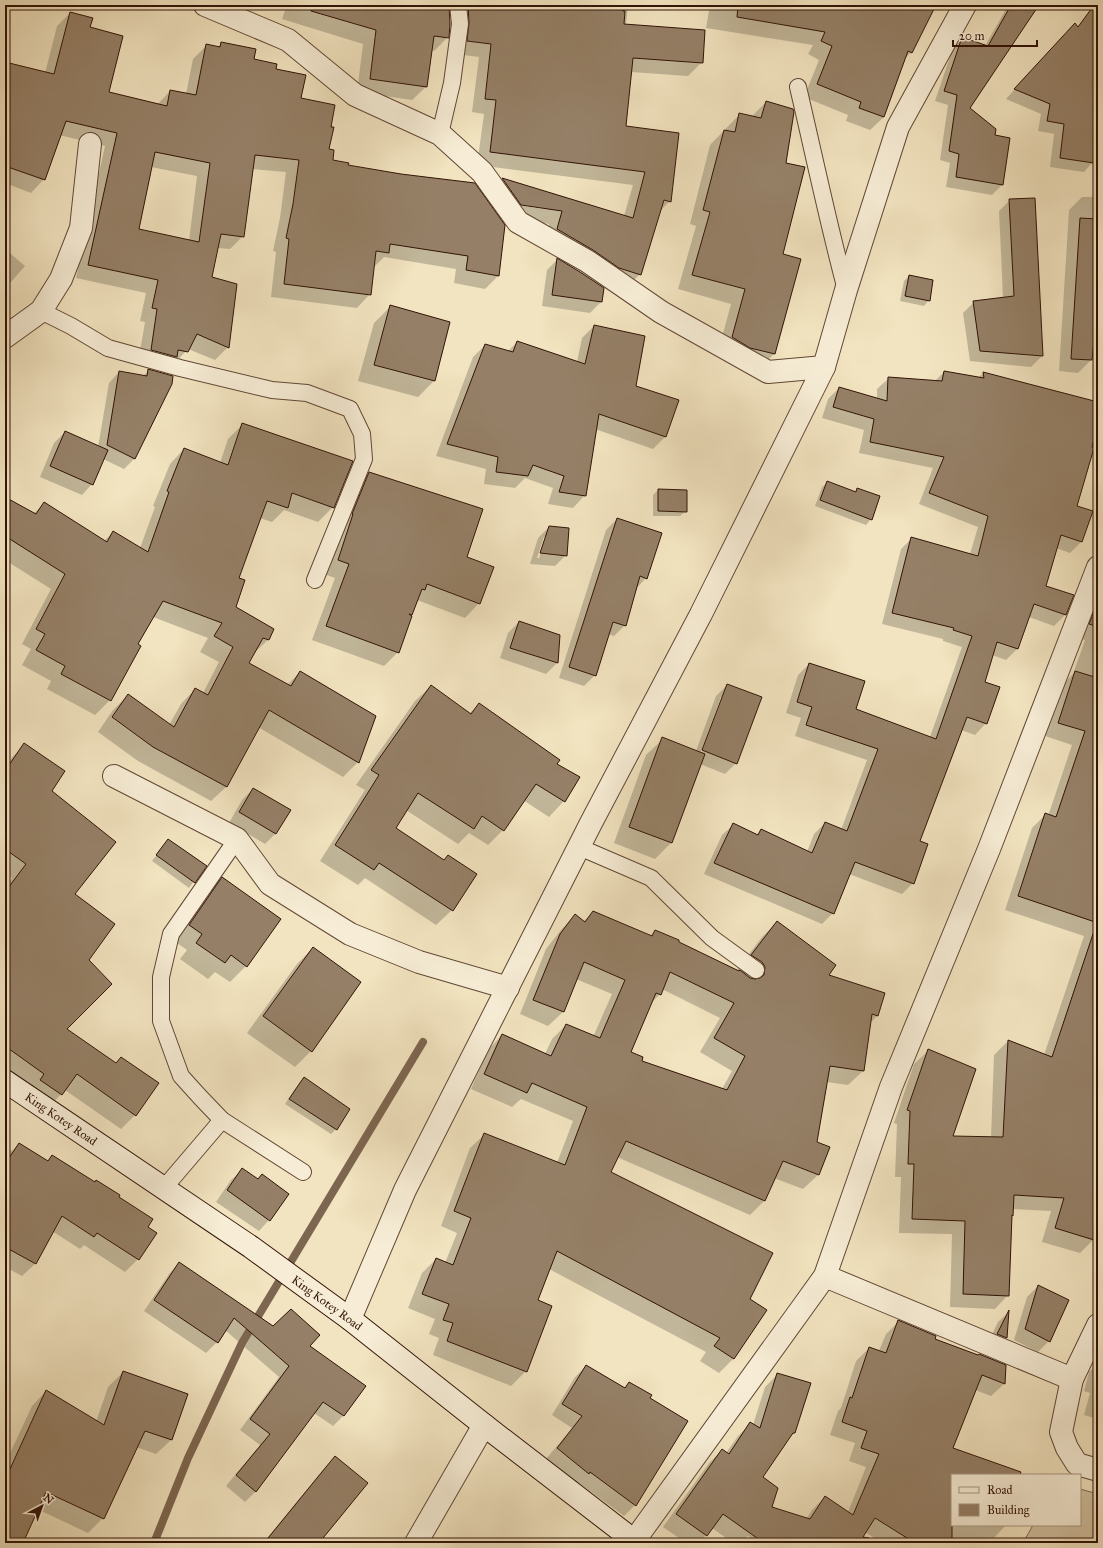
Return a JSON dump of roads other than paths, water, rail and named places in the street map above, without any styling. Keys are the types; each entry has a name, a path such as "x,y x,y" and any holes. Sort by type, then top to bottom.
{"street":[{"path":"205,5 288,40 355,95 440,134 482,172 518,222 587,261 661,312 768,372 824,367"},
{"path":"350,1319 405,1190 579,847 701,614 824,367 846,290 898,127 965,5"},
{"path":"5,336 41,311 61,279 81,228 90,144"},
{"path":"635,1542 825,1276 891,1087 989,849 1098,567"},
{"path":"114,776 237,839 270,884 350,934 419,962 508,988"},
{"name":"King Kotey Road","path":"5,1081 251,1247 350,1319 635,1542"},
{"path":"825,1276 1072,1379"},
{"path":"1098,1325 1072,1379 1061,1432 1067,1448 1077,1464 1098,1470"},
{"path":"416,1543 484,1425"}],"lane":[{"path":"440,134 452,83 460,24 458,5"},
{"path":"798,87 832,238 846,290"},
{"path":"41,311 71,326 108,348 180,368 272,390 307,393 350,409 362,434 364,459 315,580"},
{"path":"237,839 170,934 161,977 162,1021 181,1076 222,1120 303,1172"},
{"path":"579,847 651,878 712,938 756,970"},
{"path":"164,1188 222,1120"}],"waterway":[{"path":"154,1543 188,1458 242,1343 423,1042"}]}
